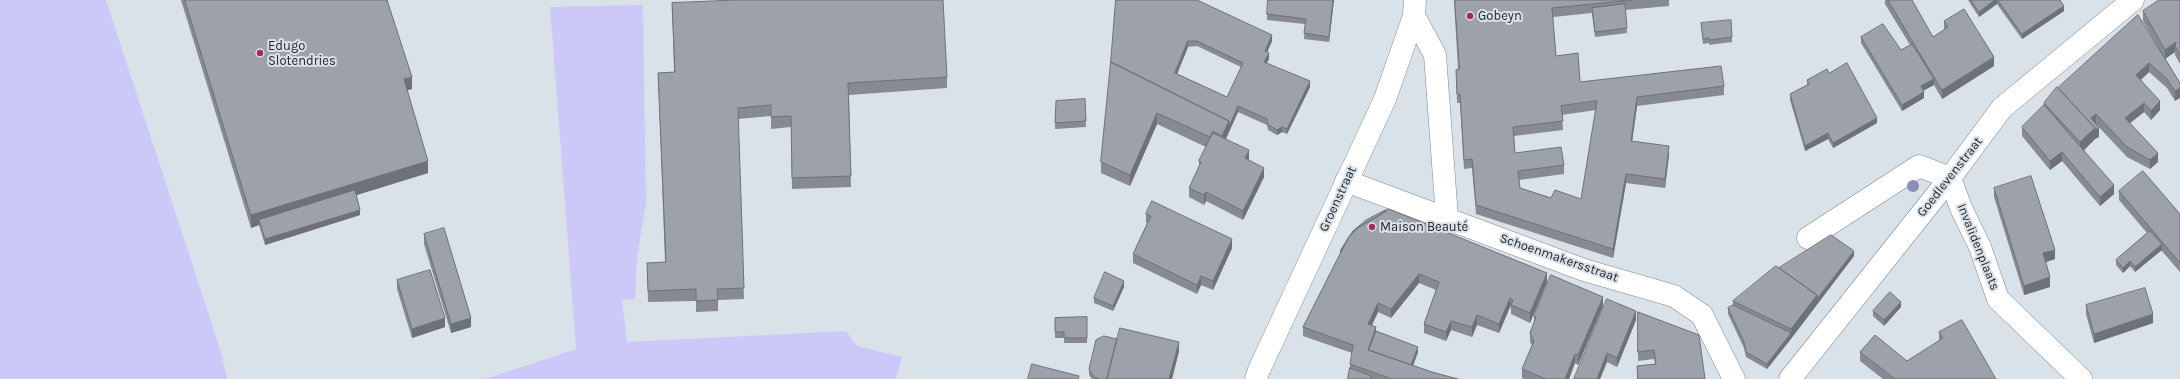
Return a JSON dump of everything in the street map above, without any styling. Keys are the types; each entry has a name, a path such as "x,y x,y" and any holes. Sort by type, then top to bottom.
{"street":[{"name":"Goedlevenstraat","path":"1790,379 1950,178 2002,108 2133,0"},
{"name":"Groenstraat","path":"1256,379 1385,99 1414,8"},
{"name":"Groenstraat","path":"1414,8 1435,56 1447,218"},
{"path":"1808,238 1919,166 1950,178"},
{"name":"Invalidenplaats","path":"1950,178 1961,208 1980,247 1998,299 2081,379"},
{"name":"Schoenmakersstraat","path":"1346,181 1584,270 1674,296 1702,315 1734,379"}],"shaded area":[{"path":"0,0 106,0 221,352 227,379 0,379"},
{"path":"643,5 646,204 637,258 635,299 622,300 627,342 846,331 857,346 902,357 896,379 485,379 576,349 550,7"}],"building":[{"path":"185,0 387,0 412,77 404,79 428,161 251,215"},
{"path":"737,0 943,0 947,77 848,83 851,176 792,178 791,116 771,117 771,105 738,108 744,288 717,289 718,300 696,301 696,289 648,291 647,263 666,262 658,73 675,72 672,3"},
{"path":"1116,0 1197,0 1272,35 1265,51 1269,53 1264,62 1310,81 1287,129 1282,127 1277,130 1268,125 1267,119 1238,106 1229,127 1229,121 1111,62","holes":["1188,41 1197,41 1243,63 1227,97 1175,73"]},
{"path":"1268,0 1333,0 1329,37 1304,33 1306,19 1267,14"},
{"path":"1455,0 1633,0 1552,8 1556,56 1578,53 1580,82 1721,66 1724,86 1637,97 1631,141 1669,146 1665,179 1626,174 1613,249 1476,205 1472,159 1464,160 1460,94 1457,94 1456,70 1459,69","holes":["1597,101 1581,199 1555,190 1551,198 1520,188 1518,171 1564,165 1561,147 1515,153 1513,127 1563,121 1561,106"]},
{"path":"1888,0 1912,0 1933,37 1948,27 1944,21 1964,9 1994,57 1942,90"},
{"path":"1971,0 1995,0 1979,12"},
{"path":"1998,0 2060,0 2064,6 2022,34"},
{"path":"2159,0 2180,0 2180,55 2175,46 2176,42 2165,50 2143,11"},
{"path":"1625,4 1627,28 1595,32 1592,8"},
{"path":"2138,15 2180,83 2180,88 2175,91 2167,79 2149,63 2136,75 2160,101 2151,111 2144,103 2125,118 2158,153 2150,160 2127,147 2096,114 2091,118 2099,128 2095,130 2095,128 2058,88"},
{"path":"1731,20 1732,37 1709,40 1709,38 1703,39 1701,23"},
{"path":"1883,24 1901,50 1912,44 1934,79 1921,86 1924,92 1902,105 1861,37"},
{"path":"1111,62 1229,121 1222,136 1213,131 1210,137 1157,113 1130,175 1101,162"},
{"path":"1847,63 1877,118 1833,143 1828,133 1805,146 1790,94 1809,84 1807,80 1827,69 1829,73"},
{"path":"2057,87 2095,128 2080,142 2044,103"},
{"path":"1085,99 1086,121 1055,123 1056,101"},
{"path":"2044,105 2114,185 2100,197 2062,152 2050,161 2022,127"},
{"path":"1213,133 1249,150 1245,158 1264,168 1243,211 1206,192 1204,195 1189,188 1201,162 1199,161"},
{"path":"2143,171 2180,214 2180,263 2119,191"},
{"path":"2031,176 2055,250 2043,253 2050,277 2024,286 1994,188"},
{"path":"355,190 360,210 265,239 259,220"},
{"path":"1152,201 1232,239 1213,281 1201,276 1197,285 1133,254 1151,216 1146,214"},
{"path":"1389,209 1547,273 1530,313 1511,305 1513,300 1510,298 1499,324 1477,315 1472,327 1451,321 1446,332 1424,324 1439,282 1419,274 1391,309 1378,303 1368,324 1376,327 1368,350 1432,372 1458,379 1392,379 1350,364 1353,345 1303,327 1348,238 1356,229"},
{"path":"1386,210 1387,211 1356,229 1350,236 1353,231 1366,220"},
{"path":"444,228 471,318 451,324 424,234"},
{"path":"2150,231 2162,244 2135,267 2130,261 2123,268 2116,260"},
{"path":"1831,235 1854,251 1817,299 1817,295 1779,268"},
{"path":"1776,266 1817,295 1791,329 1733,301"},
{"path":"430,270 445,318 412,329 397,280"},
{"path":"1105,272 1124,281 1113,306 1094,298"},
{"path":"1551,275 1603,297 1578,355 1575,354 1565,379 1546,379 1522,369 1534,341 1530,333 1536,317 1534,316"},
{"path":"2145,288 2153,314 2094,334 2086,305"},
{"path":"1890,292 1901,302 1884,320 1873,311"},
{"path":"1607,299 1636,311 1617,358 1607,353 1597,379 1574,379"},
{"path":"1733,305 1791,333 1767,364 1746,352 1744,342 1728,308"},
{"path":"1638,312 1699,335 1705,379 1638,379 1637,366 1656,364 1654,350 1638,352"},
{"path":"1087,317 1087,338 1064,338 1064,332 1055,332 1055,318"},
{"path":"1962,320 1996,379 1895,379 1860,352 1875,335 1907,361 1943,338 1939,332"},
{"path":"1120,328 1179,342 1169,379 1107,379"},
{"path":"1376,331 1418,347 1411,365 1369,350"},
{"path":"1104,336 1117,339 1107,379 1101,379 1094,377 1089,369 1096,340"},
{"path":"1032,364 1079,376 1078,379 1028,379"},
{"path":"1350,368 1371,376 1370,379 1348,379"}],"place":[{"name":"Gobeyn","path":"1470,16"},
{"name":"Edugo Slotendries","path":"260,53"},
{"name":"Maison Beauté","path":"1372,227"}]}
